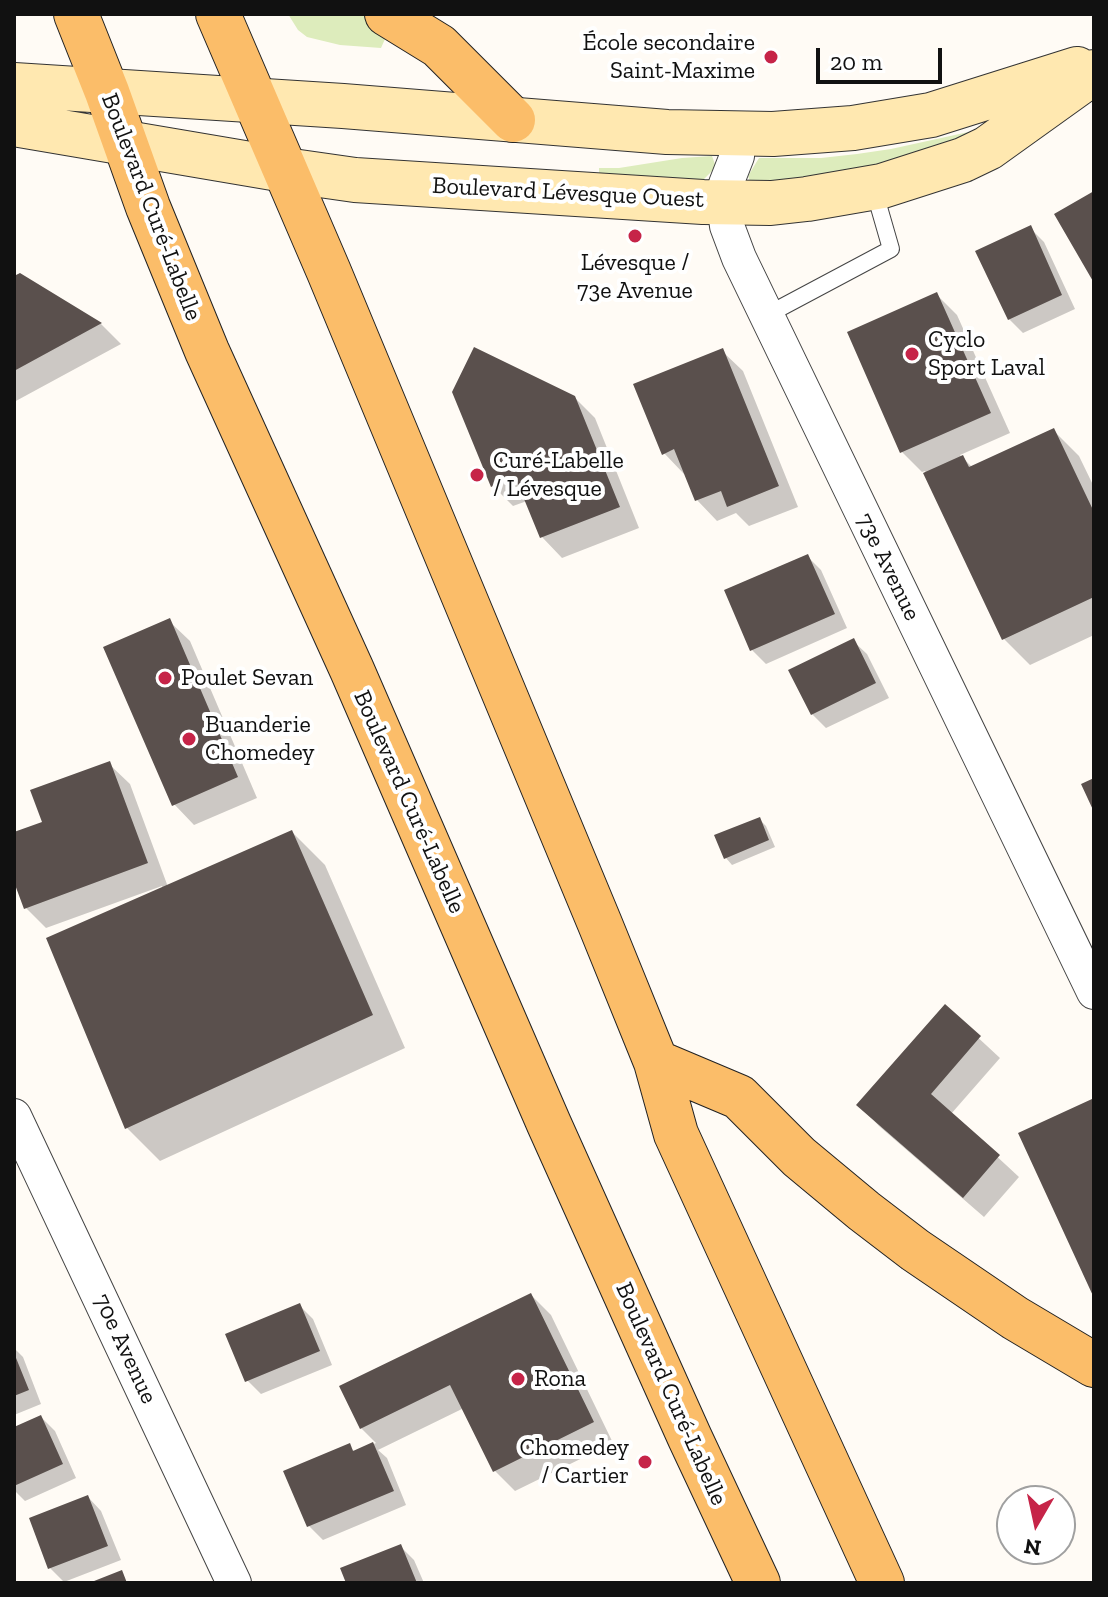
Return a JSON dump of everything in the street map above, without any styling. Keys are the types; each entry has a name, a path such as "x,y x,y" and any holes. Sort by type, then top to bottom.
{"main road":[{"name":"Boulevard Curé-Labelle","path":"76,14 148,207 207,351 346,656 549,1124 758,1583"},
{"path":"218,14 489,656 656,1062 676,1134 882,1583"},
{"path":"387,14 439,46 513,120"},
{"path":"656,1062 739,1097 799,1157 915,1250 1015,1318 1094,1365"}],"street":[{"path":"14,85 667,132 773,134 838,130 931,115 1094,63"},
{"name":"Boulevard Lévesque Ouest","path":"14,124 333,177 771,203 873,187 963,160 988,148 1094,72"},
{"name":"73e Avenue","path":"739,134 737,156 726,184 724,202 727,226 739,258 1094,992"},
{"name":"70e Avenue","path":"14,1116 234,1583"}],"lane":[{"path":"767,315 891,249 873,187"}],"green space":[{"path":"288,14 365,14 389,30 381,48 340,45 307,37 298,30"},
{"path":"973,131 937,156 752,187 748,176 759,158 821,158 857,154"},
{"path":"712,156 716,167 701,182 599,179 599,168"}],"building":[{"path":"1094,191 1094,283 1054,214"},
{"path":"1031,225 1062,295 1008,320 975,251"},
{"path":"20,273 102,323 14,371 14,276"},
{"path":"937,292 991,413 900,453 847,332"},
{"path":"474,347 575,396 620,507 540,538 515,477 491,487 452,392"},
{"path":"723,348 779,486 727,507 721,491 695,501 674,449 662,455 633,384"},
{"path":"1054,428 1094,512 1094,597 1002,640 923,473 963,455 969,467"},
{"path":"808,554 835,614 750,651 724,590"},
{"path":"170,618 238,777 172,806 103,647"},
{"path":"854,638 876,683 811,715 788,670"},
{"path":"110,761 148,863 24,909 14,882 14,832 42,822 30,790"},
{"path":"1094,778 1094,812 1081,784"},
{"path":"760,817 769,840 724,859 714,835"},
{"path":"292,830 373,1015 125,1129 46,938"},
{"path":"945,1004 981,1036 931,1094 1000,1155 963,1198 856,1105"},
{"path":"1092,1099 1094,1103 1094,1298 1018,1133"},
{"path":"531,1293 594,1422 493,1472 450,1385 360,1429 339,1386"},
{"path":"300,1303 320,1351 245,1382 225,1334"},
{"path":"14,1353 29,1390 14,1396"},
{"path":"41,1415 63,1464 14,1486 14,1427"},
{"path":"373,1442 394,1491 307,1527 283,1471 350,1443 353,1451"},
{"path":"88,1495 108,1546 48,1569 29,1518"},
{"path":"401,1544 417,1583 346,1583 340,1568"},
{"path":"122,1570 127,1583 89,1583"}],"place":[{"name":"École secondaire Saint-Maxime","path":"771,57"},
{"name":"Lévesque / 73e Avenue","path":"635,236"},
{"name":"Cyclo Sport Laval","path":"912,354"},
{"name":"Curé-Labelle / Lévesque","path":"477,475"},
{"name":"Poulet Sevan","path":"165,678"},
{"name":"Buanderie Chomedey","path":"189,739"},
{"name":"Rona","path":"518,1379"},
{"name":"Chomedey / Cartier","path":"645,1462"}]}
